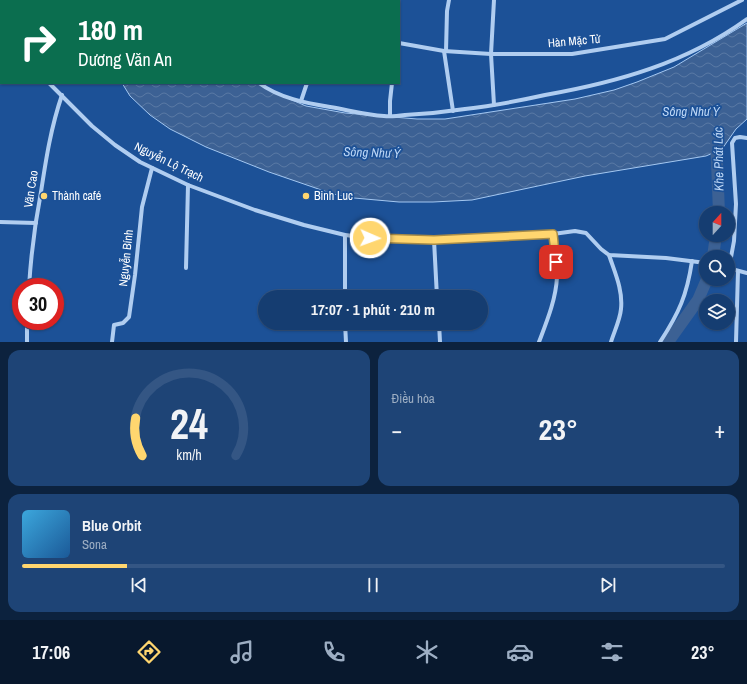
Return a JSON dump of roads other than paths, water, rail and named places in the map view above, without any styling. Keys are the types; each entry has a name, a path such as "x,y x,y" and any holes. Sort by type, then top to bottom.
{"street":[{"path":"449,0 445,51 453,111"},
{"path":"494,0 491,54 494,105"},
{"name":"Hàn Mặc Tử","path":"400,43 445,51 491,54 572,54 664,39 742,0"},
{"path":"260,84 269,90 310,104 385,117 434,114 494,105 584,88 619,79 648,70 696,50 729,32 747,19"},
{"name":"Nguyễn Lộ Trạch","path":"51,84 92,126 129,155 188,185 255,210 304,225 345,235 370,238 434,240 553,234 575,231 586,233 609,255"},
{"path":"301,101 307,84"},
{"path":"390,116 392,84"},
{"name":"Văn Cao","path":"29,278 45,160 55,115 62,95"},
{"path":"732,250 736,204 732,144 736,138 740,136 747,138"},
{"name":"Nguyễn Bính","path":"112,342 114,326 123,323 129,317 142,207 152,168"},
{"path":"186,268 188,185"},
{"path":"0,222 36,223"},
{"path":"539,342 549,315 555,292 557,276 553,234"},
{"path":"345,235 345,290"},
{"path":"434,240 437,290"},
{"path":"611,342 621,310 621,299 620,290 609,255 699,262"},
{"path":"660,342 673,322 686,294 692,261"},
{"path":"735,270 747,273"},
{"path":"736,342 738,271"},
{"path":"27,330 27,342"},
{"path":"345,330 346,342"},
{"path":"439,330 440,342"}],"water":[{"name":"Sông Như Ý","path":"747,23 747,119 736,129 722,149 706,156 585,176 472,200 433,202 399,202 354,198 333,194 269,172 206,147 170,129 150,115 130,96 123,84 261,84 278,94 306,106 345,113 417,119 445,119 575,99 614,90 674,67"}],"waterway":[{"name":"Khe Phát Lác","path":"716,136 719,206"},
{"name":"Khe Phát Lác","path":"714,250 715,242"},
{"name":"Khe Phát Lác","path":"668,342 698,300 704,286"}],"place":[{"name":"Thành café","path":"44,196"},
{"name":"Binh Luc","path":"306,196"}]}
